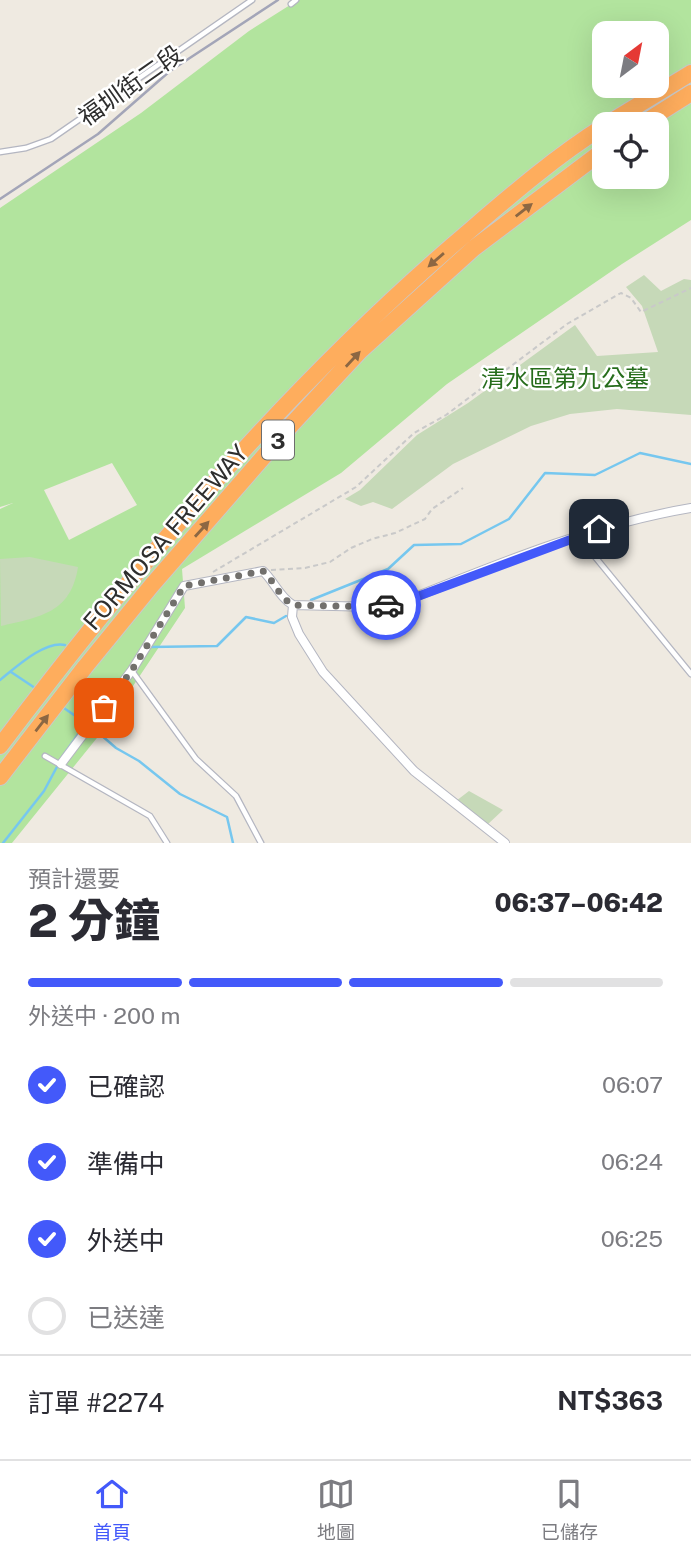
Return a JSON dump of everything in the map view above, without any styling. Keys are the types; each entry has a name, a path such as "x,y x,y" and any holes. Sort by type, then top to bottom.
{"highway":[{"name":"FORMOSA FREEWAY","path":"626,112 691,73"},
{"path":"661,112 691,93"},
{"name":"FORMOSA FREEWAY","path":"0,747 86,635 168,537 252,440 338,350 423,271 514,193 592,135"},
{"name":"FORMOSA FREEWAY","path":"0,777 152,585 293,423 360,351 474,248 592,159"}],"street":[{"path":"61,764 132,670 184,586 263,571 273,580 285,601 293,605 374,607 400,603 577,535 643,516 691,508"},
{"path":"293,605 292,617 299,634 323,672 414,771 505,843"}],"lane":[{"name":"福圳街二段","path":"0,152 33,146 51,139 252,0"},
{"path":"291,4 296,0"},
{"path":"577,535 691,674"},
{"path":"132,670 196,758 236,796 261,843"},
{"path":"45,756 150,816 167,843"}],"path":[{"path":"199,582 356,487 414,433 446,415 567,324 621,293 631,298 641,312 691,288"},
{"path":"263,571 305,568 330,562 351,548 425,519 432,509 463,488"}],"green space":[{"path":"298,0 691,0 691,220 447,384 341,473 182,569 185,608 105,728 12,843 0,843 0,509 13,503 0,507 0,208 141,113 249,31","holes":["112,463 137,505 69,540 44,490"]},
{"name":"清水區第九公墓","path":"644,275 661,291 684,279 691,280 691,415 617,409 570,414 531,426 453,464 392,509 373,502 361,506 345,499 360,490 417,435 468,403 575,325 597,356 658,352 642,306 626,287"},
{"path":"30,557 78,567 74,582 61,604 52,610 41,616 1,626 0,559"},
{"path":"469,791 503,810 487,825 456,801"}],"waterway":[{"path":"311,600 388,569 414,545 461,544 509,519 545,473 595,475 640,453 691,464"},
{"path":"150,647 217,646 246,617 274,623 286,616"},
{"path":"0,680 40,651 65,645"},
{"path":"11,672 35,688"},
{"path":"61,706 87,724"},
{"path":"62,757 86,723"},
{"path":"93,728 180,794 227,817 233,843"},
{"path":"3,843 44,791 59,763"}],"railway":[{"path":"0,199 98,134 170,71 278,0"}],"way so far":[{"path":"104,708 132,670 184,586 263,571 273,580 285,601 293,605 386,605"}],"route":[{"path":"386,605 400,603 599,529"}]}
